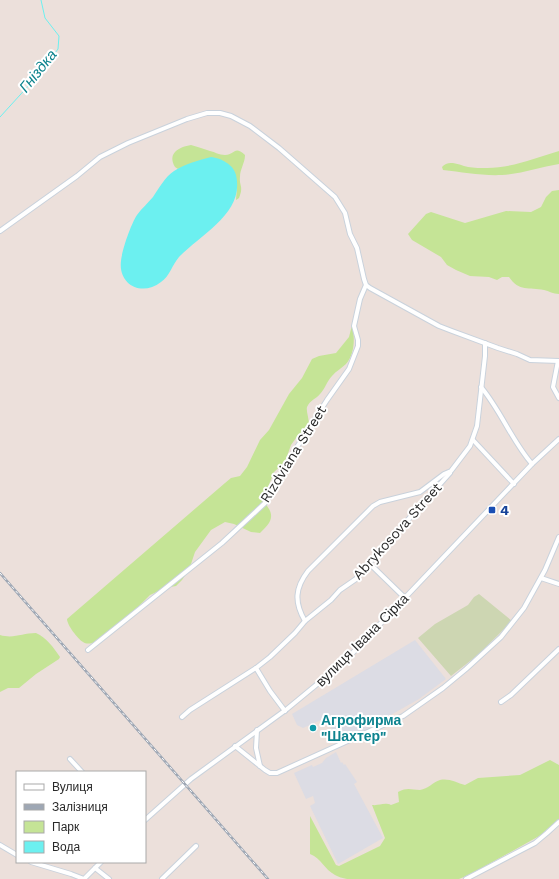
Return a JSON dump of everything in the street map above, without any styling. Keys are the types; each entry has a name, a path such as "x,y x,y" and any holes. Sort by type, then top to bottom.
{"street":[{"path":"0,231 77,176 100,157 122,146 200,114 215,112 231,116 250,126 279,148 335,197 345,213 350,234 357,248 366,284 379,294 439,326 530,360 559,361 553,387 559,398"},
{"name":"Rizdviana Street","path":"88,650 222,543 265,503 297,447 349,369 358,346 354,326 360,299 366,284"},
{"name":"Abrykosova Street","path":"182,717 190,710 256,668 286,642 305,621 331,600 340,590 356,579 451,471 470,446 477,426 485,356 485,343"},
{"path":"482,387 496,407 517,445 532,464"},
{"name":"вулиця Івана Сірка","path":"146,819 191,779 285,711 344,662 532,464 559,439"},
{"path":"473,440 514,484"},
{"name":"Abrykosova Street","path":"305,621 300,613 297,599 298,589 302,578 348,530 373,506 380,502 420,492 444,474 451,471"},
{"path":"235,746 260,767 270,773 277,773 403,716 443,688 496,643 524,608 541,578 559,537"},
{"path":"369,563 405,598"},
{"path":"541,578 559,584"},
{"path":"501,702 511,695 559,650"},
{"path":"256,668 270,691 285,711"},
{"path":"257,730 256,748 260,767"},
{"path":"70,759 81,771"},
{"path":"466,879 535,843 559,822"},
{"path":"0,845 16,855"},
{"path":"162,879 196,846"},
{"path":"34,863 84,879 100,863"},
{"path":"95,868 109,879"}],"shaded area":[{"path":"415,640 446,679 419,699 340,744 336,742 328,717 303,728 297,725 292,714"},
{"path":"336,752 341,763 342,762 344,765 345,764 357,782 354,784 383,838 338,864 310,806 315,803 313,796 306,799 294,773 312,765 313,767 322,763 326,758"}],"green space":[{"path":"191,145 221,155 228,155 239,151 245,155 240,174 241,191 239,198 236,200 237,187 205,159 178,169 175,167 172,158 173,154 182,147"},
{"path":"559,151 559,164 509,174 472,174 443,170 442,167 447,163 451,163 475,168 496,168 523,162"},
{"path":"559,190 559,294 544,290 521,287 513,282 509,277 502,277 497,280 489,277 470,276 447,265 441,257 412,240 408,234 426,214 431,212 465,223 506,211 531,212 541,207 546,197 552,191"},
{"path":"352,325 354,345 349,360 334,374 322,392 308,405 309,425 291,445 285,462 274,472 268,487 262,495 271,513 271,519 265,528 260,533 251,532 234,524 225,522 211,530 195,552 189,570 176,586 165,588 150,595 133,612 96,642 90,644 81,640 67,622 67,619 231,478 240,476 247,467 260,440 269,430 289,394 302,378 312,359 319,356 336,353 349,337"},
{"path":"479,594 512,621 479,654 451,676 418,638 435,624 468,605 474,597"},
{"path":"36,633 50,643 60,657 59,659 36,674 19,688 8,688 0,692 0,635 14,636"},
{"path":"550,760 559,765 559,819 541,835 471,874 459,879 347,879 331,873 314,856 310,854 310,816 336,865 339,866 380,846 385,838 372,805 391,805 399,802 398,792 401,790 420,790 440,780 450,780 465,785 478,778 520,775"}],"water":[{"path":"211,157 219,159 230,165 235,171 237,188 234,201 228,212 219,222 179,257 164,280 154,286 146,288 133,286 123,277 121,261 127,237 137,215 171,173 187,164"}],"waterway":[{"name":"Гніздка","path":"0,117 40,73 58,49 59,36 45,18 41,0"}],"railway":[{"path":"0,573 268,879"}],"place":[{"name":"4","path":"492,510"},
{"name":"Агрофирма \"Шахтер\"","path":"313,728"}]}
